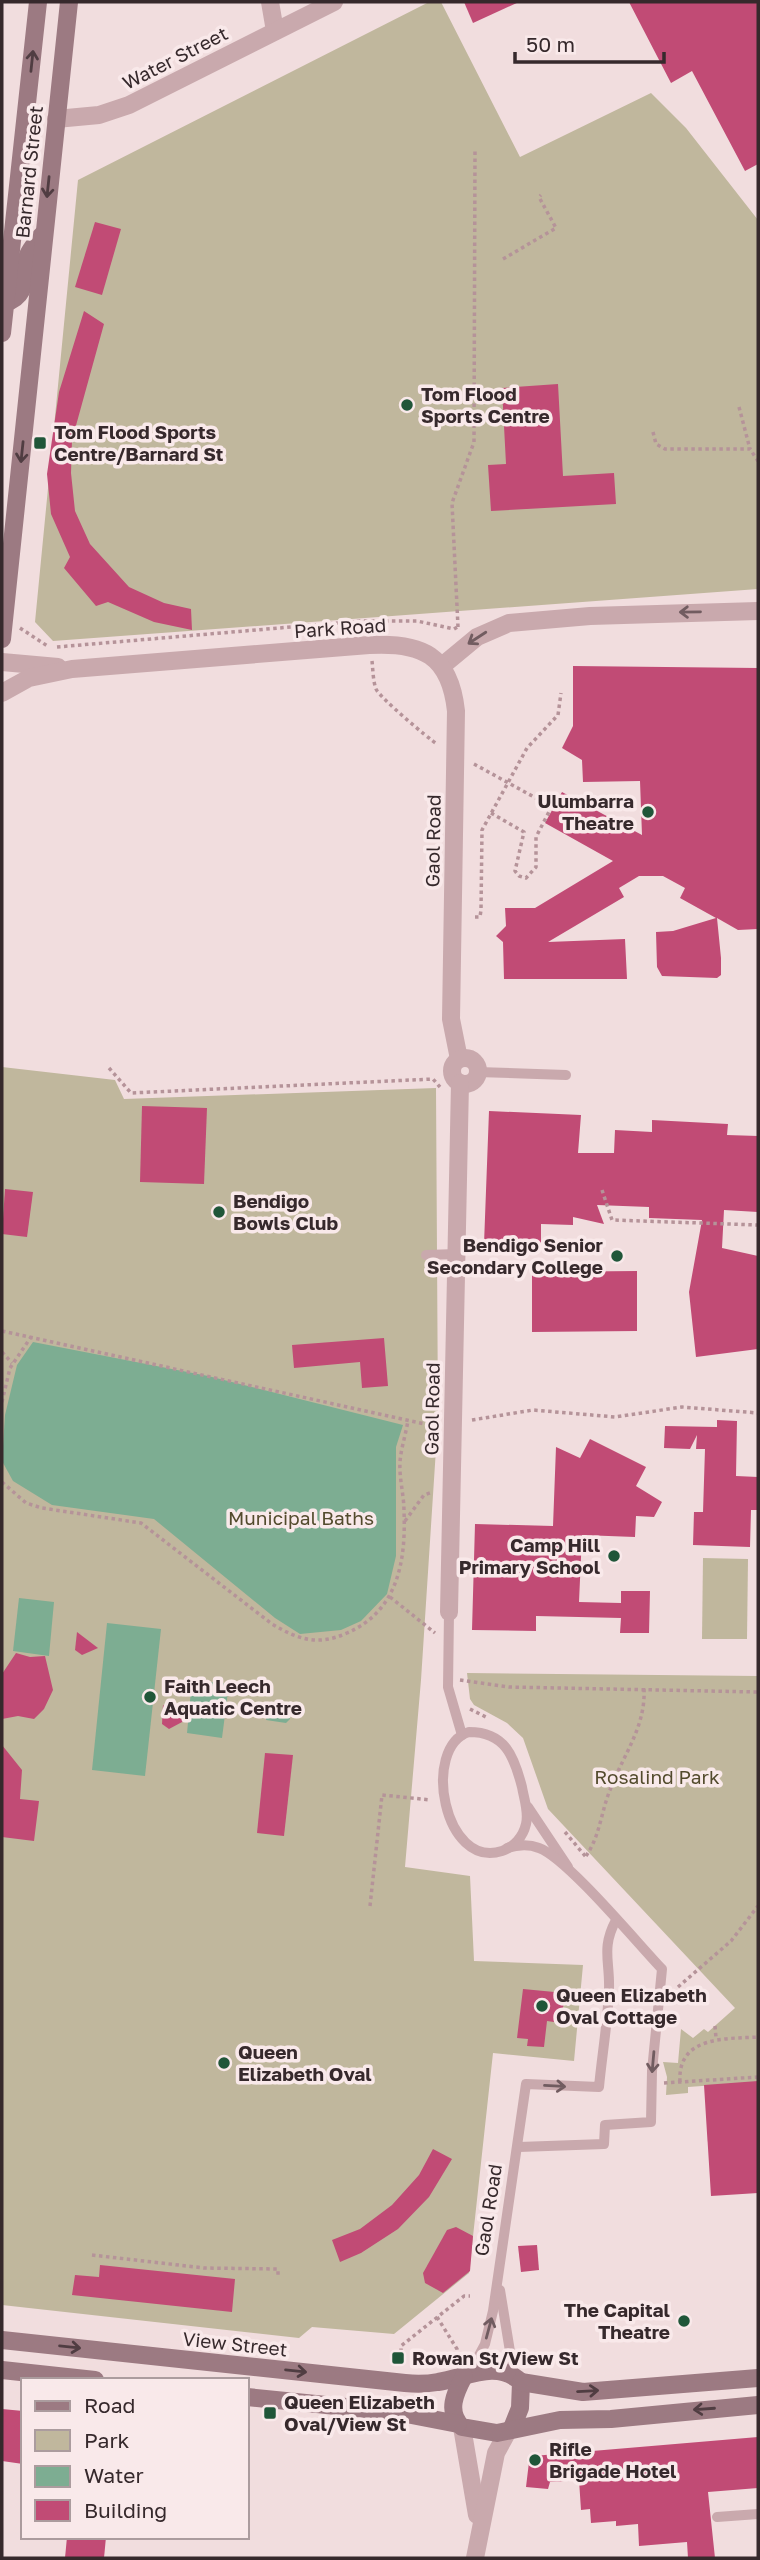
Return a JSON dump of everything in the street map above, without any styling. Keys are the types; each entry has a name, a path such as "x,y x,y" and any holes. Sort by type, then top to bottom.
{"street":[{"name":"Barnard Street","path":"2,333 3,302 38,2"},
{"name":"Barnard Street","path":"2,639 69,2"},
{"path":"270,2 275,31"},
{"name":"Water Street","path":"25,120 56,119 114,111 334,2"},
{"path":"3,302 18,296 24,287 27,259 43,233"},
{"path":"442,666 471,641 509,623 590,616 758,611"},
{"name":"Park Road","path":"2,693 29,678 72,669 369,645 411,646 425,652 442,666"},
{"name":"Park Road","path":"2,662 72,669"},
{"name":"Gaol Road","path":"442,666 451,682 456,711 451,1019 459,1059"},
{"path":"459,1059 472,1061 477,1072 472,1082 460,1083 452,1072 459,1059"},
{"name":"Gaol Road","path":"449,1612 451,1493 461,1422 456,1315 460,1083"},
{"name":"View Street","path":"2,2340 405,2383 438,2383 463,2369"},
{"path":"479,2529 460,2426 453,2406 463,2369 495,2371 517,2379 583,2392 758,2378"},
{"path":"2,2370 76,2378"},
{"path":"475,2558 496,2453 520,2408 517,2379"},
{"path":"248,2397 396,2412 485,2433 560,2420 611,2419 758,2405"}],"lane":[{"path":"477,1072 566,1075"},
{"path":"426,1255 457,1255"},
{"name":"Gaol Road","path":"449,1612 448,1681 462,1735"},
{"path":"519,2147 604,2144 604,2125 651,2122 662,1969 572,1874 539,1848 516,1846 490,1852 472,1848 461,1840 453,1825 446,1800 443,1764 450,1746 462,1735 490,1734 507,1747 526,1804 572,1874"},
{"path":"508,1848 519,1839 526,1826 526,1804"},
{"name":"Gaol Road","path":"463,2369 485,2344 499,2279 526,2084 599,2087 609,1989 606,1956 609,1933 616,1920"},
{"name":"Gaol Road","path":"499,2279 517,2379"},
{"path":"717,2517 758,2514"}],"path":[{"path":"458,627 452,503 474,442 475,151"},
{"path":"503,259 556,228 539,197 541,195"},
{"path":"739,407 750,449 758,461"},
{"path":"653,432 656,444 670,450 750,449"},
{"path":"16,625 50,647 361,621 417,621 458,627 469,623"},
{"path":"369,645 379,693 415,723 421,734 445,748"},
{"path":"475,917 480,916 481,910 482,830 527,748 558,715 561,692"},
{"path":"470,762 553,807 536,837 536,867 526,878 515,871 524,832 491,813"},
{"path":"108,1068 131,1093 433,1079 440,1085 442,1110 458,1109"},
{"path":"602,1190 612,1220 758,1225"},
{"path":"2,1331 435,1426 533,1410 615,1417 696,1407 758,1413"},
{"path":"2,1402 12,1363 31,1337"},
{"path":"2,1352 12,1363"},
{"path":"461,1422 470,1407"},
{"path":"2,1483 26,1503 42,1508 141,1523 272,1624 308,1642 324,1641 357,1629 388,1604 400,1562 404,1523 400,1465 408,1420"},
{"path":"404,1523 424,1495 436,1491 451,1493"},
{"path":"390,1597 447,1643"},
{"path":"463,1667 464,1690"},
{"path":"448,1681 463,1680 509,1688 644,1688 758,1692"},
{"path":"572,1874 593,1845 610,1790 638,1729 644,1688"},
{"path":"466,1700 477,1714 489,1718"},
{"path":"370,1906 382,1795 431,1800"},
{"path":"560,1827 586,1857"},
{"path":"678,1987 731,1941 758,1906"},
{"path":"715,2026 716,2038"},
{"path":"680,2082 680,2070 699,2046 716,2038 758,2037"},
{"path":"652,2084 758,2077"},
{"path":"92,2255 217,2269 278,2269 278,2276"},
{"path":"401,2352 401,2346 464,2296 470,2296"},
{"path":"437,2317 457,2349 463,2369"}],"green space":[{"name":"Tom Flood Sports Centre","path":"429,2 441,2 520,157 651,93 686,128 758,220 758,589 53,641 35,622 78,180"},
{"path":"2,1067 115,1080 124,1099 436,1088 438,1418 421,1680 405,1867 470,1876 474,1961 583,1965 574,2061 493,2053 469,2273 394,2334 312,2327 299,2338 2,2305"},
{"path":"703,1558 748,1559 747,1639 702,1639"},
{"name":"Rosalind Park","path":"467,1673 758,1676 758,2082 688,2087 688,2093 666,2095 667,2077 663,2062 678,2063 681,2029 693,2038 704,2029 708,2032 735,2008 548,1809 523,1738 507,1723 474,1705 470,1699"}],"water":[{"name":"Municipal Baths","path":"33,1342 208,1376 403,1425 396,1447 396,1556 387,1594 361,1621 341,1630 300,1634 275,1618 154,1519 52,1505 13,1481 2,1461 5,1415 17,1365"},
{"path":"19,1598 54,1602 49,1656 13,1651"},
{"path":"107,1623 161,1629 145,1776 92,1770"},
{"path":"192,1680 229,1684 222,1738 187,1733"},
{"path":"267,1706 287,1708 290,1719 286,1723 266,1720"}],"building":[{"path":"464,2 519,2 473,23"},
{"path":"629,2 758,2 758,164 745,171 692,71 671,83"},
{"path":"95,222 121,229 102,295 75,287"},
{"path":"84,311 104,324 72,440 71,473 75,511 90,544 129,587 164,603 191,609 192,630 154,622 108,602 96,606 64,568 70,557 51,514 47,474 59,392"},
{"path":"558,384 563,476 614,473 616,504 491,511 488,465 506,464 502,388"},
{"path":"573,666 758,668 758,929 738,930 717,918 721,975 717,978 662,976 657,967 656,932 673,931 716,918 680,898 685,888 663,876 639,876 619,888 624,897 548,942 625,939 627,979 504,979 503,942 496,936 506,926 505,908 535,908 613,861 545,823 562,792 642,835 640,781 583,782 582,760 562,748 573,726"},
{"path":"142,1106 207,1108 204,1184 140,1182"},
{"path":"489,1111 581,1115 578,1153 614,1153 615,1130 652,1132 652,1120 728,1124 727,1135 758,1136 758,1212 724,1210 722,1248 758,1256 758,1349 696,1357 689,1292 702,1220 649,1218 649,1207 597,1205 604,1224 573,1217 573,1225 541,1224 541,1246 484,1244"},
{"path":"5,1189 33,1192 27,1237 2,1234"},
{"path":"637,1271 637,1331 532,1332 532,1272"},
{"path":"384,1338 388,1386 362,1388 360,1362 294,1368 292,1345"},
{"path":"717,1420 737,1421 736,1476 758,1477 758,1510 751,1510 750,1547 693,1545 694,1512 703,1512 705,1449 696,1449 697,1435 690,1449 664,1448 665,1426 717,1427"},
{"path":"590,1439 646,1467 636,1486 662,1502 654,1517 636,1516 635,1537 582,1535 579,1602 621,1603 621,1591 650,1591 649,1633 620,1633 621,1618 536,1616 536,1631 472,1630 475,1524 553,1526 556,1447 580,1458"},
{"path":"77,1632 98,1648 82,1655 75,1650"},
{"path":"16,1653 30,1657 45,1656 53,1690 44,1709 34,1719 18,1716 2,1719 2,1674"},
{"path":"163,1705 184,1721 169,1729 162,1724"},
{"path":"2,1745 22,1770 20,1799 39,1801 34,1841 2,1837"},
{"path":"265,1753 293,1755 284,1836 257,1833"},
{"name":"Queen Elizabeth Oval Cottage","path":"523,1989 565,1993 561,2023 547,2021 544,2047 527,2046 528,2039 517,2038"},
{"path":"758,2081 758,2193 711,2196 704,2085"},
{"path":"433,2149 452,2159 429,2197 398,2229 361,2253 340,2262 332,2240 360,2229 392,2205 419,2175"},
{"path":"456,2227 473,2236 470,2271 443,2293 425,2283 423,2273 447,2230"},
{"path":"537,2245 539,2270 521,2272 518,2246"},
{"path":"100,2265 235,2279 232,2312 72,2295 75,2275 99,2277"},
{"path":"2,2409 21,2411 21,2464 2,2461"},
{"path":"758,2437 758,2488 708,2492 715,2558 688,2558 687,2542 639,2546 638,2524 616,2526 616,2521 591,2523 590,2509 581,2510 579,2480 550,2482 548,2489 526,2487 529,2462 533,2456"},
{"path":"67,2539 106,2539 104,2558 65,2558"}],"place":[{"name":"Tom Flood Sports Centre","path":"407,405"},
{"name":"Tom Flood Sports Centre/Barnard St","path":"40,443"},
{"name":"Ulumbarra Theatre","path":"648,812"},
{"name":"Bendigo Bowls Club","path":"219,1212"},
{"name":"Bendigo Senior Secondary College","path":"617,1256"},
{"name":"Camp Hill Primary School","path":"614,1556"},
{"name":"Faith Leech Aquatic Centre","path":"150,1697"},
{"name":"Queen Elizabeth Oval Cottage","path":"542,2006"},
{"name":"Queen Elizabeth Oval","path":"224,2063"},
{"name":"The Capital Theatre","path":"684,2321"},
{"name":"Rowan St/View St","path":"398,2358"},
{"name":"Queen Elizabeth Oval/View St","path":"270,2413"},
{"name":"Rifle Brigade Hotel","path":"535,2460"}]}
